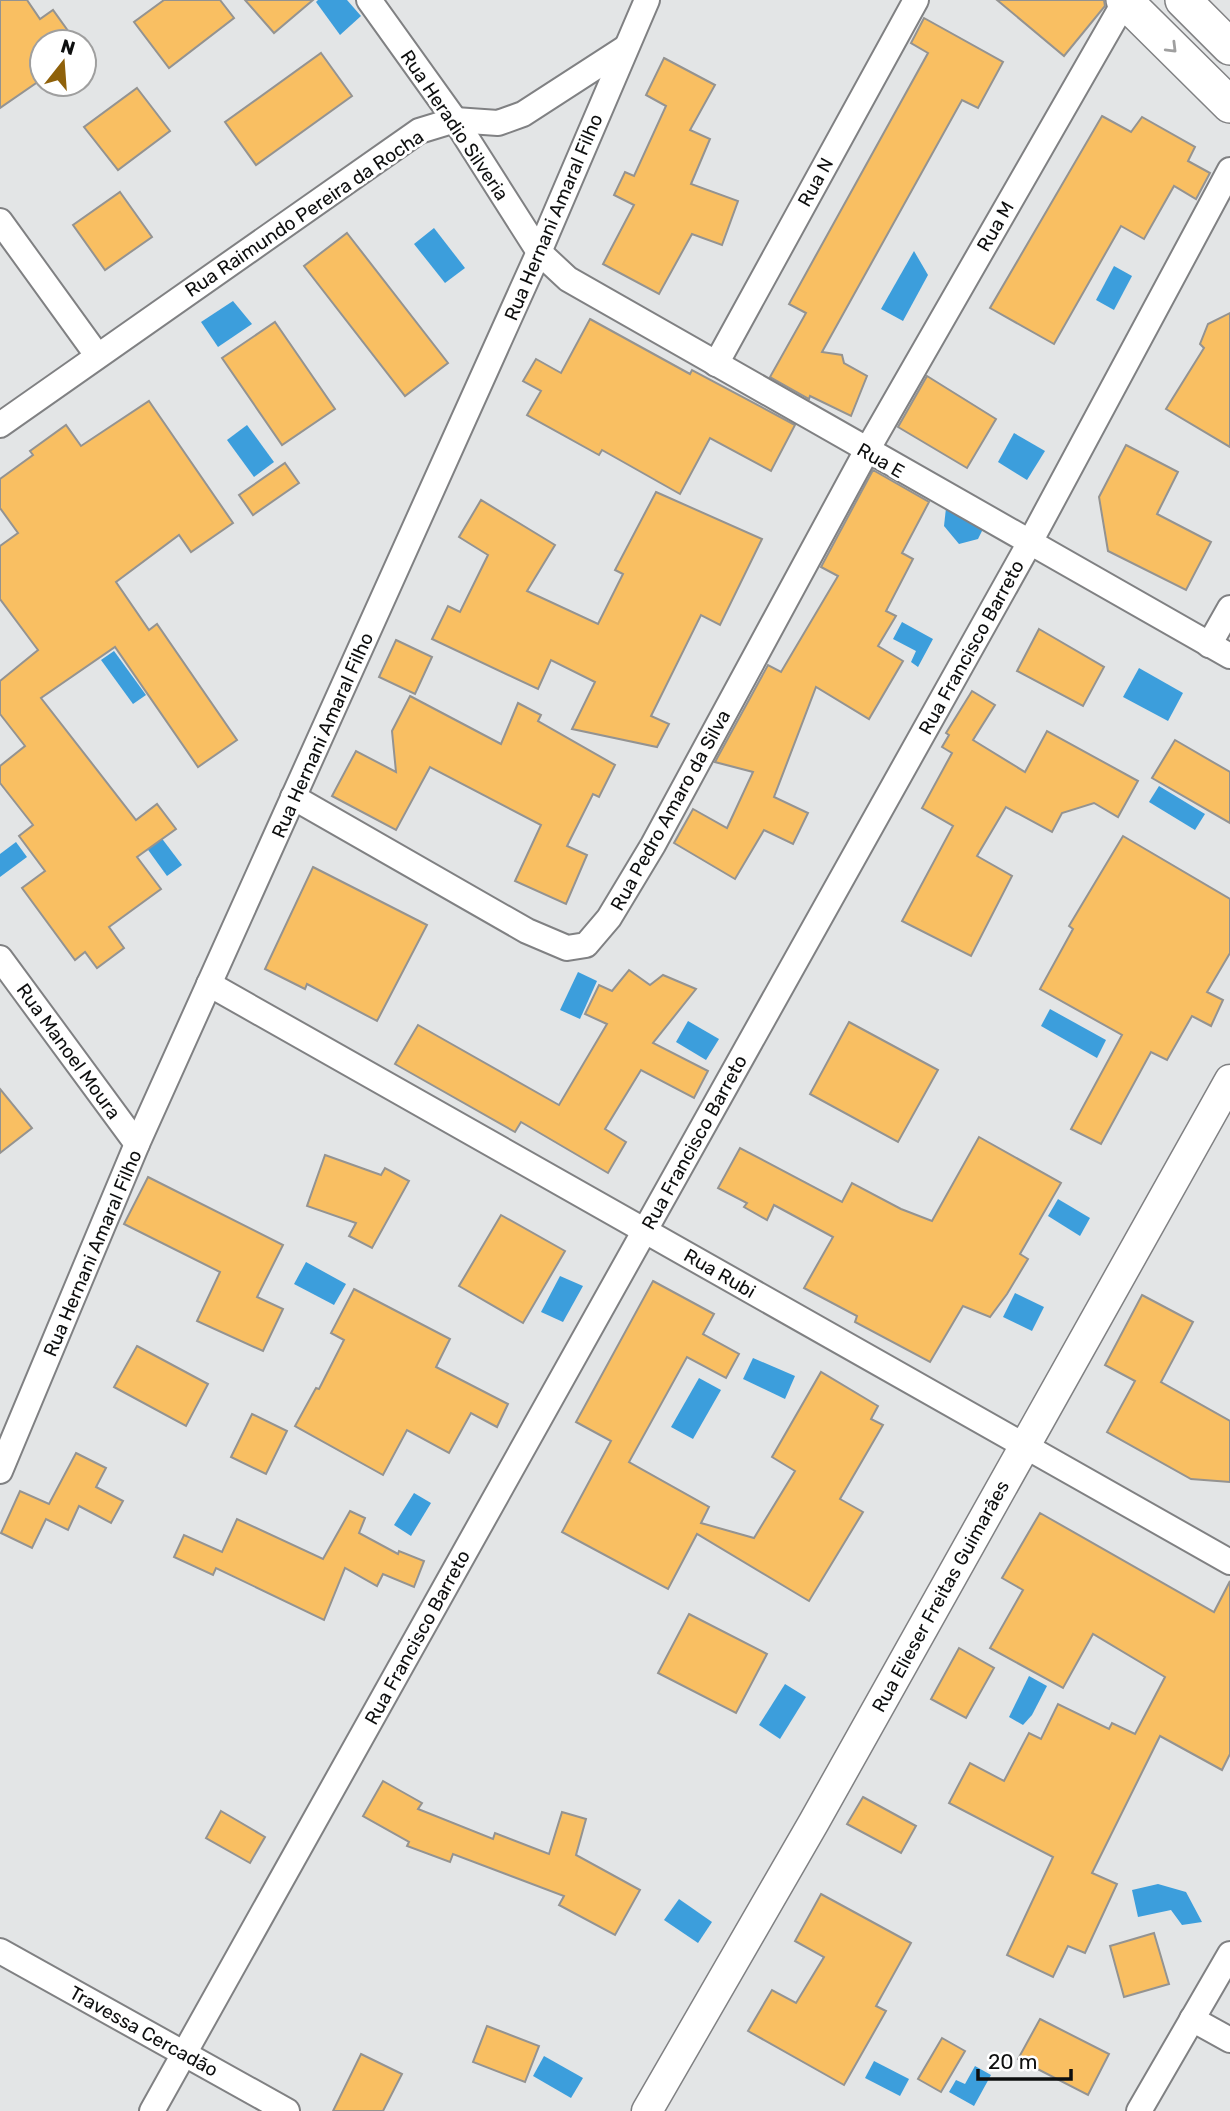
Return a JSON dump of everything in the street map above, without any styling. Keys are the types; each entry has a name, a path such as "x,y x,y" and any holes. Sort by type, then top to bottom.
{"main road":[{"path":"1183,0 1230,47"},
{"path":"1124,1 1230,105"}],"street":[{"name":"Rua Heradio Silveria","path":"369,0 455,120 539,253"},
{"name":"Rua Hernani Amaral Filho","path":"0,1471 137,1144 539,253 647,0"},
{"name":"Rua N","path":"716,364 916,0"},
{"name":"Rua M","path":"866,452 1124,1"},
{"name":"Rua Raimundo Pereira da Rocha","path":"0,425 419,131 455,120 498,123 523,114 625,48"},
{"name":"Rua Francisco Barreto","path":"152,2111 1029,544 1230,170"},
{"path":"0,221 97,355"},
{"name":"Rua E","path":"539,253 568,279 866,452 1220,650"},
{"name":"Rua Pedro Amaro da Silva","path":"293,797 527,932 567,948 586,945 610,918 653,845 866,452"},
{"path":"1220,650 1230,608"},
{"name":"Rua Manoel Moura","path":"0,958 137,1144"},
{"name":"Rua Rubi","path":"209,984 1230,1562"},
{"name":"Rua Elieser Freitas Guimarães","path":"647,2111 814,1822 1023,1446 1222,1114 1230,1080"},
{"name":"Travessa Cercadão","path":"0,1951 288,2111"},
{"path":"1139,2111 1230,1954"},
{"path":"1192,2020 1230,2040"}],"water":[{"path":"347,0 361,16 340,35 316,2"},
{"path":"434,228 465,268 445,283 414,244"},
{"path":"914,251 928,275 903,321 881,309"},
{"path":"1114,266 1132,276 1114,310 1096,300"},
{"path":"233,301 252,324 218,347 201,322"},
{"path":"247,425 274,462 254,477 227,440"},
{"path":"1014,433 1045,451 1027,480 998,462"},
{"path":"946,508 985,525 978,539 959,544 944,526"},
{"path":"902,622 933,639 918,667 911,662 916,651 893,639"},
{"path":"114,651 146,695 133,704 101,660"},
{"path":"1139,668 1183,693 1168,721 1123,697"},
{"path":"1159,786 1205,814 1195,830 1149,802"},
{"path":"160,836 182,865 167,876 146,847"},
{"path":"16,842 27,857 0,877 0,854"},
{"path":"578,972 597,981 580,1019 560,1010"},
{"path":"1050,1009 1106,1040 1097,1058 1041,1026"},
{"path":"688,1021 719,1039 706,1060 676,1042"},
{"path":"1058,1199 1090,1218 1080,1236 1048,1216"},
{"path":"306,1262 346,1284 334,1305 294,1284"},
{"path":"560,1276 583,1286 563,1322 541,1312"},
{"path":"1015,1293 1044,1307 1032,1331 1003,1317"},
{"path":"753,1358 795,1376 785,1399 743,1379"},
{"path":"699,1378 721,1390 693,1439 671,1427"},
{"path":"414,1493 431,1503 411,1536 394,1525"},
{"path":"1029,1676 1047,1686 1032,1715 1023,1725 1009,1717"},
{"path":"785,1684 806,1697 780,1739 759,1725"},
{"path":"1158,1884 1186,1892 1202,1922 1182,1925 1171,1910 1138,1917 1132,1890"},
{"path":"679,1899 712,1922 698,1943 664,1920"},
{"path":"544,2056 583,2078 571,2098 533,2076"},
{"path":"874,2061 909,2079 900,2096 865,2078"},
{"path":"975,2066 991,2075 974,2106 949,2092 956,2080 965,2084"}],"building":[{"path":"0,0 27,0 40,19 53,10 66,28 28,28 28,89 0,108"},
{"path":"164,0 220,0 234,18 169,68 134,22"},
{"path":"245,0 313,0 274,33"},
{"path":"997,0 1104,0 1105,6 1064,56"},
{"path":"924,18 1003,62 978,108 962,100 822,352 842,355 844,363 867,376 851,416 810,396 809,399 770,377 806,313 789,304 928,53 911,43"},
{"path":"321,53 352,96 256,165 225,122"},
{"path":"664,58 715,85 690,130 710,139 691,184 738,201 722,245 692,234 659,294 603,264 634,205 614,195 625,172 634,176 666,106 646,95"},
{"path":"137,88 170,131 118,170 84,127"},
{"path":"1102,116 1131,132 1142,117 1195,147 1188,161 1210,173 1196,199 1174,186 1144,239 1121,226 1054,344 990,308"},
{"path":"120,192 152,237 105,270 73,225"},
{"path":"347,233 448,363 405,396 304,266"},
{"path":"1230,313 1230,447 1166,409 1204,348 1200,344 1208,324"},
{"path":"590,319 690,374 692,370 795,425 771,471 710,438 680,494 602,450 599,455 527,415 541,391 523,381 536,359 561,373"},
{"path":"275,322 335,409 282,445 222,358"},
{"path":"927,376 996,419 967,468 898,427"},
{"path":"149,401 233,523 191,552 179,535 116,582 149,630 157,624 237,740 198,767 115,647 41,698 136,820 157,804 176,829 137,857 161,889 109,927 124,948 97,968 85,952 75,960 22,888 45,871 19,836 33,825 0,783 0,766 25,746 0,714 0,681 38,650 0,599 0,546 18,533 0,508 0,479 33,455 30,451 66,425 81,446"},
{"path":"1126,445 1178,472 1157,514 1211,542 1186,590 1108,551 1099,497"},
{"path":"285,463 299,483 253,515 239,495"},
{"path":"873,470 929,502 902,553 913,559 886,611 896,616 878,646 903,661 869,719 816,687 774,797 808,813 793,844 764,830 735,879 674,843 693,809 727,828 753,772 715,762 768,665 781,672 838,576 821,567"},
{"path":"656,492 762,539 720,625 701,615 651,716 669,724 657,747 572,729 595,682 551,660 538,689 432,639 448,606 460,612 488,555 459,537 481,500 555,545 527,591 598,624 623,574 615,570"},
{"path":"1039,629 1104,667 1083,706 1017,671"},
{"path":"396,640 432,657 415,694 379,677"},
{"path":"972,691 995,705 973,740 1025,772 1047,731 1138,781 1118,817 1094,803 1062,813 1052,832 1006,807 977,856 1012,876 971,956 902,921 953,826 922,808 952,753 942,747 949,735 946,733"},
{"path":"410,696 501,744 518,703 541,715 538,721 615,765 599,797 593,794 567,846 587,855 566,904 515,881 541,825 430,767 396,830 332,796 356,751 396,772 392,731"},
{"path":"1175,740 1230,772 1230,823 1152,778"},
{"path":"1123,836 1230,899 1230,953 1207,992 1223,1000 1211,1026 1192,1016 1167,1060 1151,1052 1101,1144 1071,1129 1122,1035 1040,989 1073,929 1069,926"},
{"path":"313,867 427,925 377,1021 307,984 305,989 265,969"},
{"path":"629,970 650,985 663,975 696,989 653,1043 708,1071 694,1098 641,1070 605,1129 626,1142 608,1173 521,1122 515,1132 395,1064 418,1025 559,1105 607,1024 585,1014 599,985 612,991"},
{"path":"849,1022 938,1070 898,1142 810,1094"},
{"path":"0,1089 32,1128 0,1153"},
{"path":"979,1137 1061,1183 1020,1254 1028,1259 1007,1294 990,1317 963,1306 930,1362 855,1322 857,1316 804,1288 833,1237 774,1205 767,1220 744,1207 747,1203 718,1188 740,1148 842,1202 852,1183 901,1209 932,1221"},
{"path":"325,1155 381,1175 385,1168 409,1181 372,1248 349,1236 356,1223 307,1206"},
{"path":"148,1177 283,1245 257,1297 283,1309 263,1351 197,1321 220,1272 124,1224"},
{"path":"501,1215 565,1251 523,1323 459,1286"},
{"path":"653,1281 714,1314 703,1334 739,1354 726,1378 687,1357 629,1462 709,1507 701,1523 754,1538 795,1471 772,1457 821,1372 878,1406 871,1419 883,1425 840,1499 863,1512 809,1601 697,1534 668,1589 562,1532 611,1441 576,1422"},
{"path":"354,1289 450,1339 436,1367 508,1404 497,1427 471,1413 449,1453 407,1430 383,1475 295,1426 316,1388 319,1389 344,1340 331,1333"},
{"path":"1142,1295 1193,1322 1161,1382 1230,1421 1230,1482 1191,1479 1107,1432 1135,1381 1105,1365"},
{"path":"137,1346 208,1384 186,1426 114,1387"},
{"path":"252,1414 287,1431 266,1474 231,1457"},
{"path":"76,1453 106,1468 96,1487 123,1501 111,1523 79,1506 68,1530 46,1519 32,1548 1,1533 20,1491 49,1504"},
{"path":"350,1511 365,1518 359,1533 398,1554 399,1551 424,1561 414,1587 383,1574 377,1586 345,1568 324,1620 216,1568 213,1575 174,1557 184,1535 222,1552 237,1519 323,1559"},
{"path":"1040,1513 1214,1612 1230,1581 1230,1754 1222,1770 1160,1736 1092,1873 1117,1884 1085,1953 1068,1946 1053,1977 1007,1955 1053,1857 949,1803 970,1763 1004,1781 1029,1733 1041,1739 1058,1704 1109,1729 1112,1723 1135,1734 1165,1677 1093,1634 1063,1688 990,1648 1023,1590 1002,1578"},
{"path":"689,1614 767,1654 736,1713 658,1673"},
{"path":"959,1648 994,1668 966,1718 931,1699"},
{"path":"383,1781 422,1803 418,1809 493,1839 495,1833 549,1854 562,1812 586,1819 576,1855 640,1890 615,1935 559,1905 564,1896 453,1854 450,1862 407,1846 409,1842 363,1816"},
{"path":"863,1797 916,1826 901,1853 847,1824"},
{"path":"221,1811 265,1837 250,1863 206,1838"},
{"path":"821,1894 911,1943 876,2006 886,2011 844,2085 748,2031 772,1990 796,2003 824,1957 795,1941"},
{"path":"1154,1933 1169,1984 1124,1997 1110,1946"},
{"path":"1040,2019 1109,2054 1088,2095 1018,2059"},
{"path":"487,2026 539,2046 525,2082 473,2062"},
{"path":"942,2038 965,2051 941,2092 918,2079"},
{"path":"361,2054 402,2074 383,2111 333,2111"}]}
